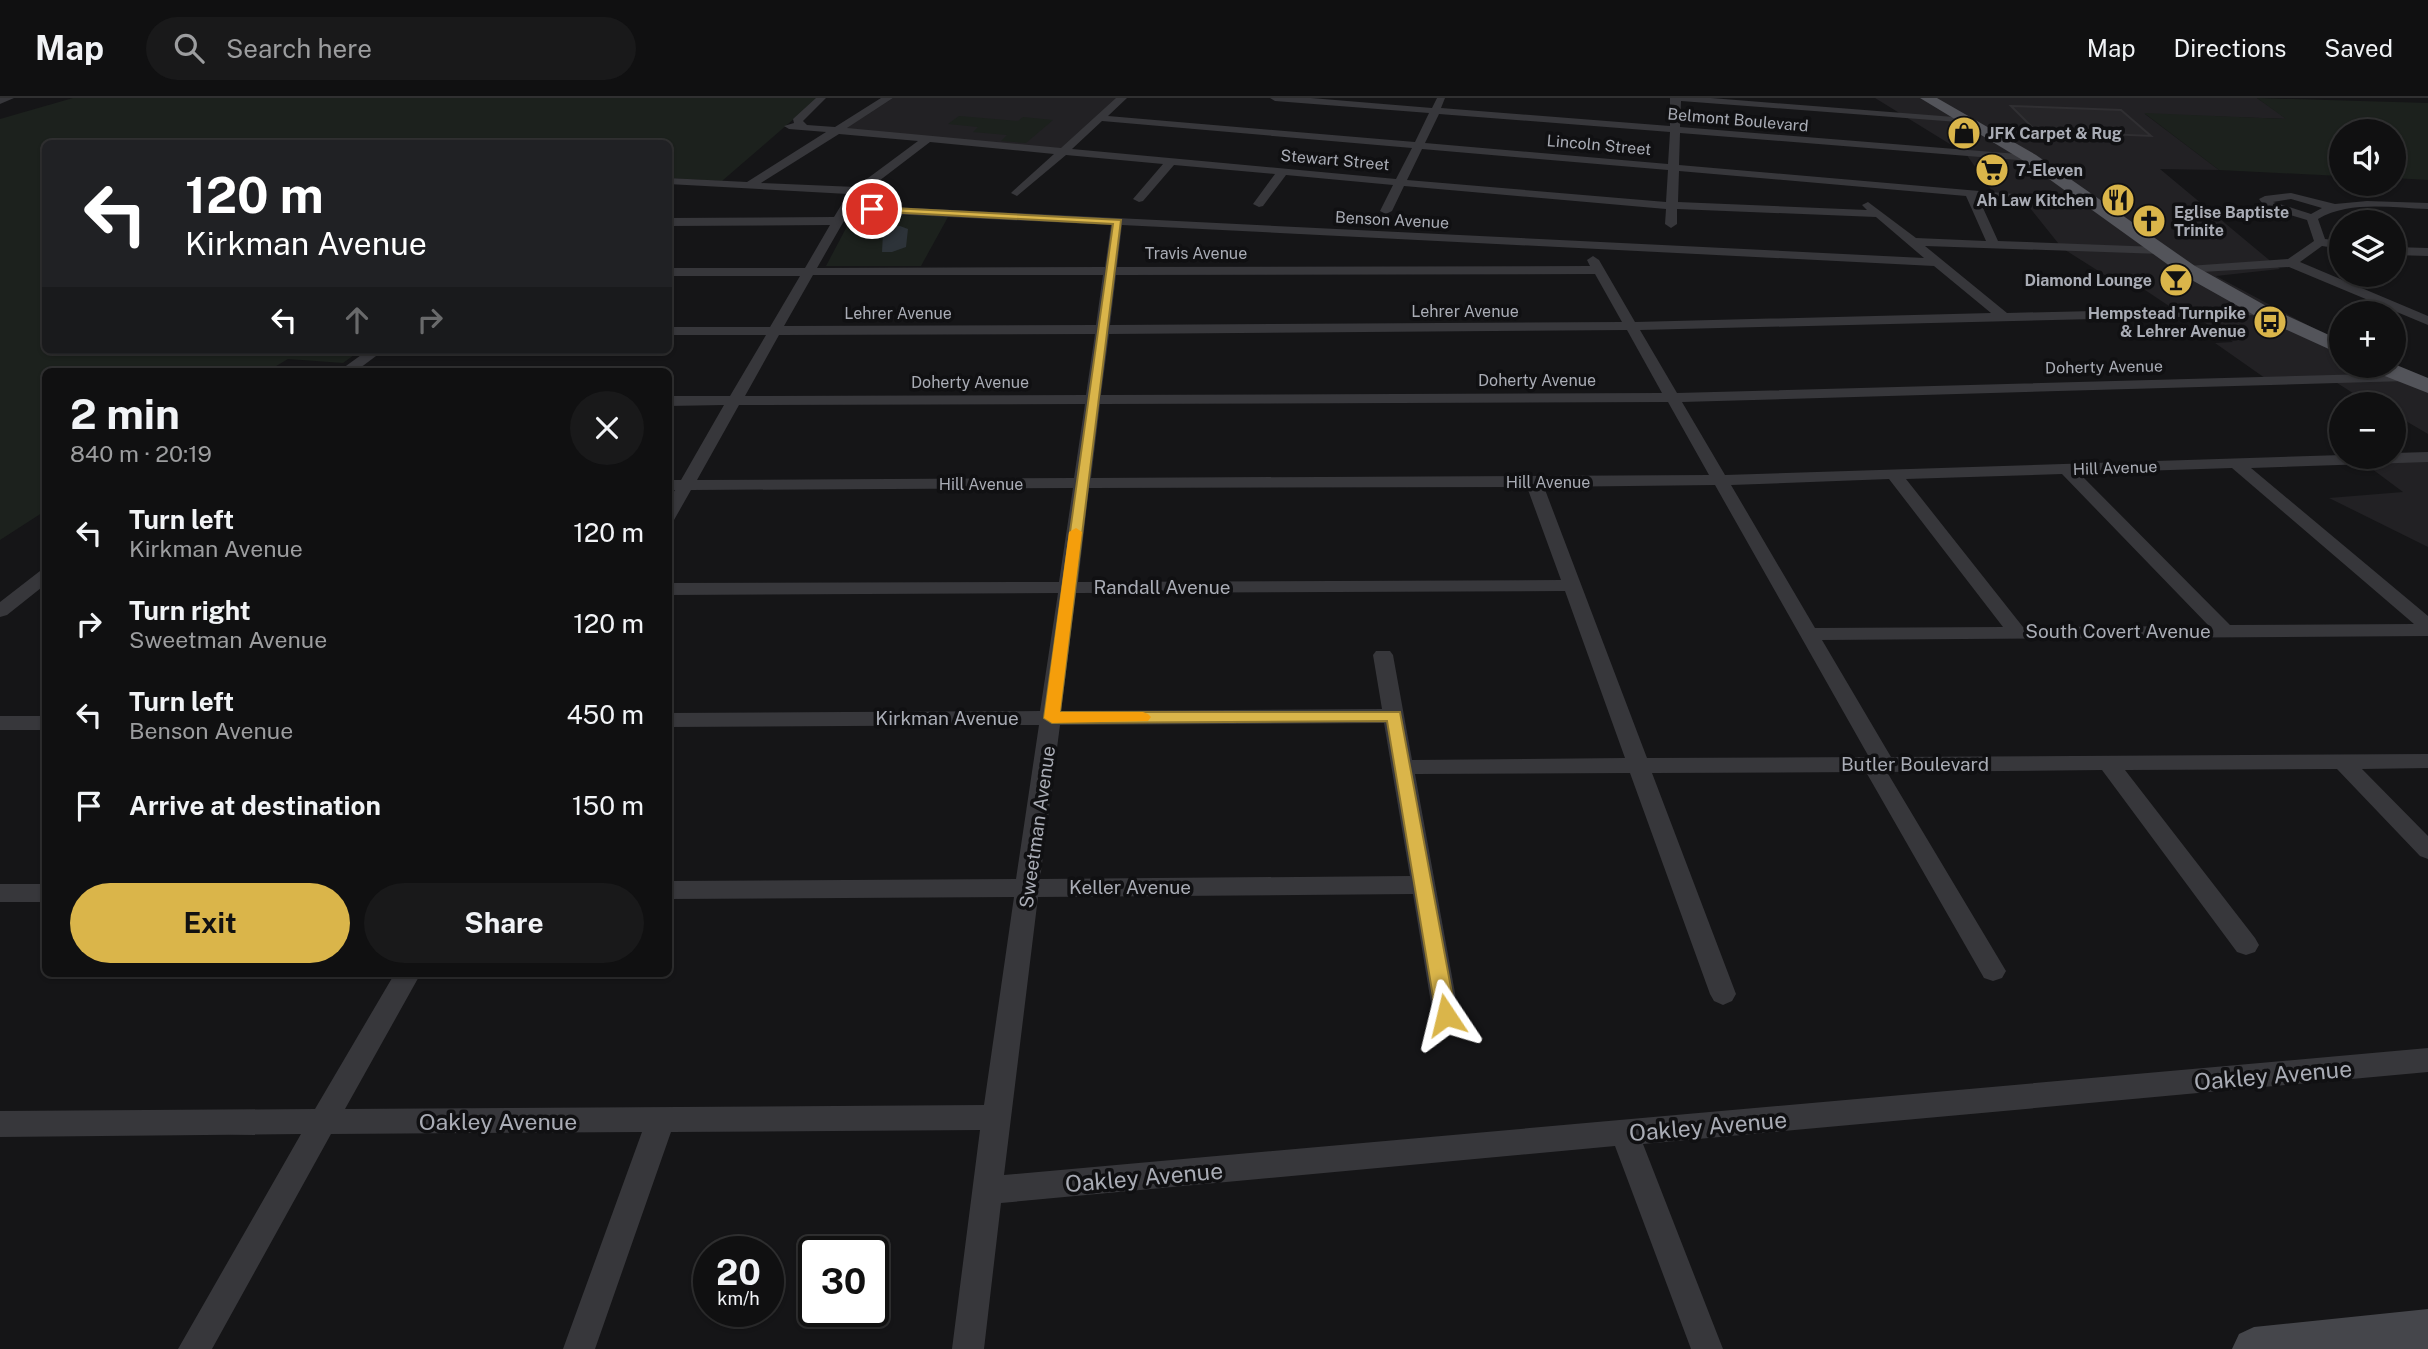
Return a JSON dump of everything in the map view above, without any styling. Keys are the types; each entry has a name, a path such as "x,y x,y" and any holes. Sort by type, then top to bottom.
{"main road":[{"path":"1927,98 2030,158 2188,270 2260,311 2329,343"},
{"path":"2406,377 2428,386"},
{"path":"2276,1348 2428,1330"}],"street":[{"path":"0,101 9,98"},
{"path":"804,127 797,121 821,98"},
{"path":"750,185 888,98"},
{"path":"1017,193 1122,98"},
{"name":"Belmont Boulevard","path":"1275,98 2030,158"},
{"path":"1386,211 1441,98"},
{"path":"1671,224 1676,98 1967,121"},
{"name":"Lincoln Street","path":"1100,118 2094,204"},
{"name":"Stewart Street","path":"789,126 1672,205 1879,214"},
{"path":"672,509 845,208 859,191 929,138"},
{"path":"1139,199 1171,161"},
{"path":"1259,204 1283,172"},
{"path":"672,181 859,191"},
{"path":"1839,182 2004,317"},
{"path":"1970,193 1994,245"},
{"path":"2312,218 2270,206 2265,199 2291,196 2335,208"},
{"path":"2312,218 2320,212 2335,208 2428,206"},
{"name":"Benson Avenue","path":"845,208 1938,262"},
{"path":"2312,218 2320,242"},
{"path":"672,222 836,221"},
{"name":"Sweetman Avenue","path":"968,1349 996,1117 1117,222"},
{"path":"1913,242 2158,251"},
{"path":"2291,263 2320,242 2329,243"},
{"path":"1585,246 1808,634 1993,971"},
{"path":"2406,251 2428,252"},
{"path":"2188,270 2291,263 2425,318"},
{"name":"Travis Avenue","path":"672,272 1598,270"},
{"name":"Lehrer Avenue","path":"672,331 1631,327 2260,311"},
{"path":"350,368 371,354"},
{"name":"Doherty Avenue","path":"672,401 1671,397 2369,378"},
{"name":"Hill Avenue","path":"672,485 1720,480 2428,457"},
{"path":"2237,464 2428,628"},
{"path":"2066,470 2225,631"},
{"path":"1894,475 2017,632"},
{"path":"1534,482 1723,995"},
{"path":"0,611 42,578"},
{"name":"Randall Avenue","path":"672,589 1572,585"},
{"path":"0,592 42,592"},
{"name":"South Covert Avenue","path":"1808,634 2428,628"},
{"path":"1384,655 1446,1015"},
{"name":"Kirkman Avenue","path":"672,720 1394,716"},
{"path":"0,723 42,723"},
{"name":"Butler Boulevard","path":"1403,767 2428,761"},
{"path":"2343,762 2428,850"},
{"path":"2108,763 2246,945"},
{"name":"Keller Avenue","path":"672,890 1424,885"},
{"path":"0,893 42,893"},
{"path":"194,1349 406,977"},
{"name":"Oakley Avenue","path":"989,1190 2428,1060"},
{"name":"Oakley Avenue","path":"4,1130 323,1122 996,1117"},
{"path":"579,1349 661,1119"},
{"path":"1625,1134 1707,1349"}],"shaded area":[{"path":"73,98 818,98 722,181 672,178 672,140 42,140 42,354 355,354 343,363 288,359 273,368 42,368 42,513 0,540 0,119"},
{"path":"893,98 1119,98 1061,149 845,129"},
{"path":"1875,98 2257,98 2287,119 2145,114 2219,170 2160,169 2280,269 2216,276 2329,337 2329,378 2406,378 2406,371 2428,379 2428,434 2406,421 2406,392 2351,392 2334,381 2272,383 2215,343 2233,342 2189,312 2178,312 2136,284 2119,284 2062,248 2022,198 1995,195 1966,154"},
{"path":"2257,98 2428,103 2428,180 2406,179 2406,119 2329,119 2329,175 2219,170 2144,113 2286,119"},
{"path":"959,116 1018,121 1023,117 1053,120 1026,143 1001,141 1007,135 973,132 978,127 948,124"},
{"path":"854,213 948,217 921,266 826,266"},
{"path":"900,226 908,229 906,247 882,252 883,233 889,227"},
{"path":"2428,458 2428,547 2329,498 2403,492 2372,469 2406,469 2406,459"}],"building":[{"path":"2011,106 2121,110 2151,136 2036,131"}],"slow traffic":[{"path":"1076,532 1052,718 1143,717"}],"place":[{"name":"JFK Carpet & Rug","path":"1964,133"},
{"name":"7-Eleven","path":"1992,170"},
{"name":"Ah Law Kitchen","path":"2118,200"},
{"name":"Eglise Baptiste Trinite","path":"2149,221"},
{"name":"Diamond Lounge","path":"2176,280"},
{"name":"Hempstead Turnpike & Lehrer Avenue","path":"2270,322"}],"route":[{"path":"872,209 1117,222 1052,718 1394,716 1446,1015"}]}
